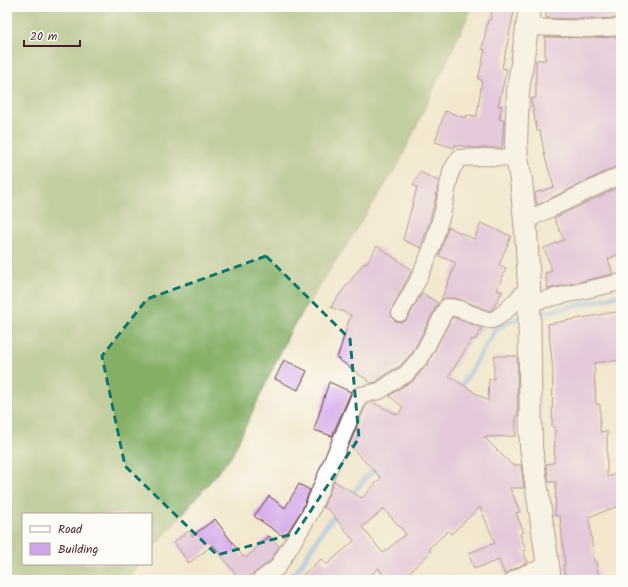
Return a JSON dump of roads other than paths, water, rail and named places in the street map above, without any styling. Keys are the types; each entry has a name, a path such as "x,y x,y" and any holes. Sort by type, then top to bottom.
{"street":[{"path":"513,580 526,573 549,573 531,447 529,295 525,221 516,144 518,91 529,17 588,29 621,27"},
{"path":"400,313 417,282 429,254 443,211 451,171 459,158 517,158"},
{"path":"525,221 621,175"},
{"path":"260,580 277,568 310,514 360,395 380,391 398,378 405,375 421,357 447,307 454,307 484,319 491,320 529,295 621,282"}],"waterway":[{"path":"534,315 621,295"},
{"path":"459,390 496,329 513,320 526,317"},
{"path":"350,498 367,476 379,466"},
{"path":"286,580 299,568 326,526 338,512"}]}
